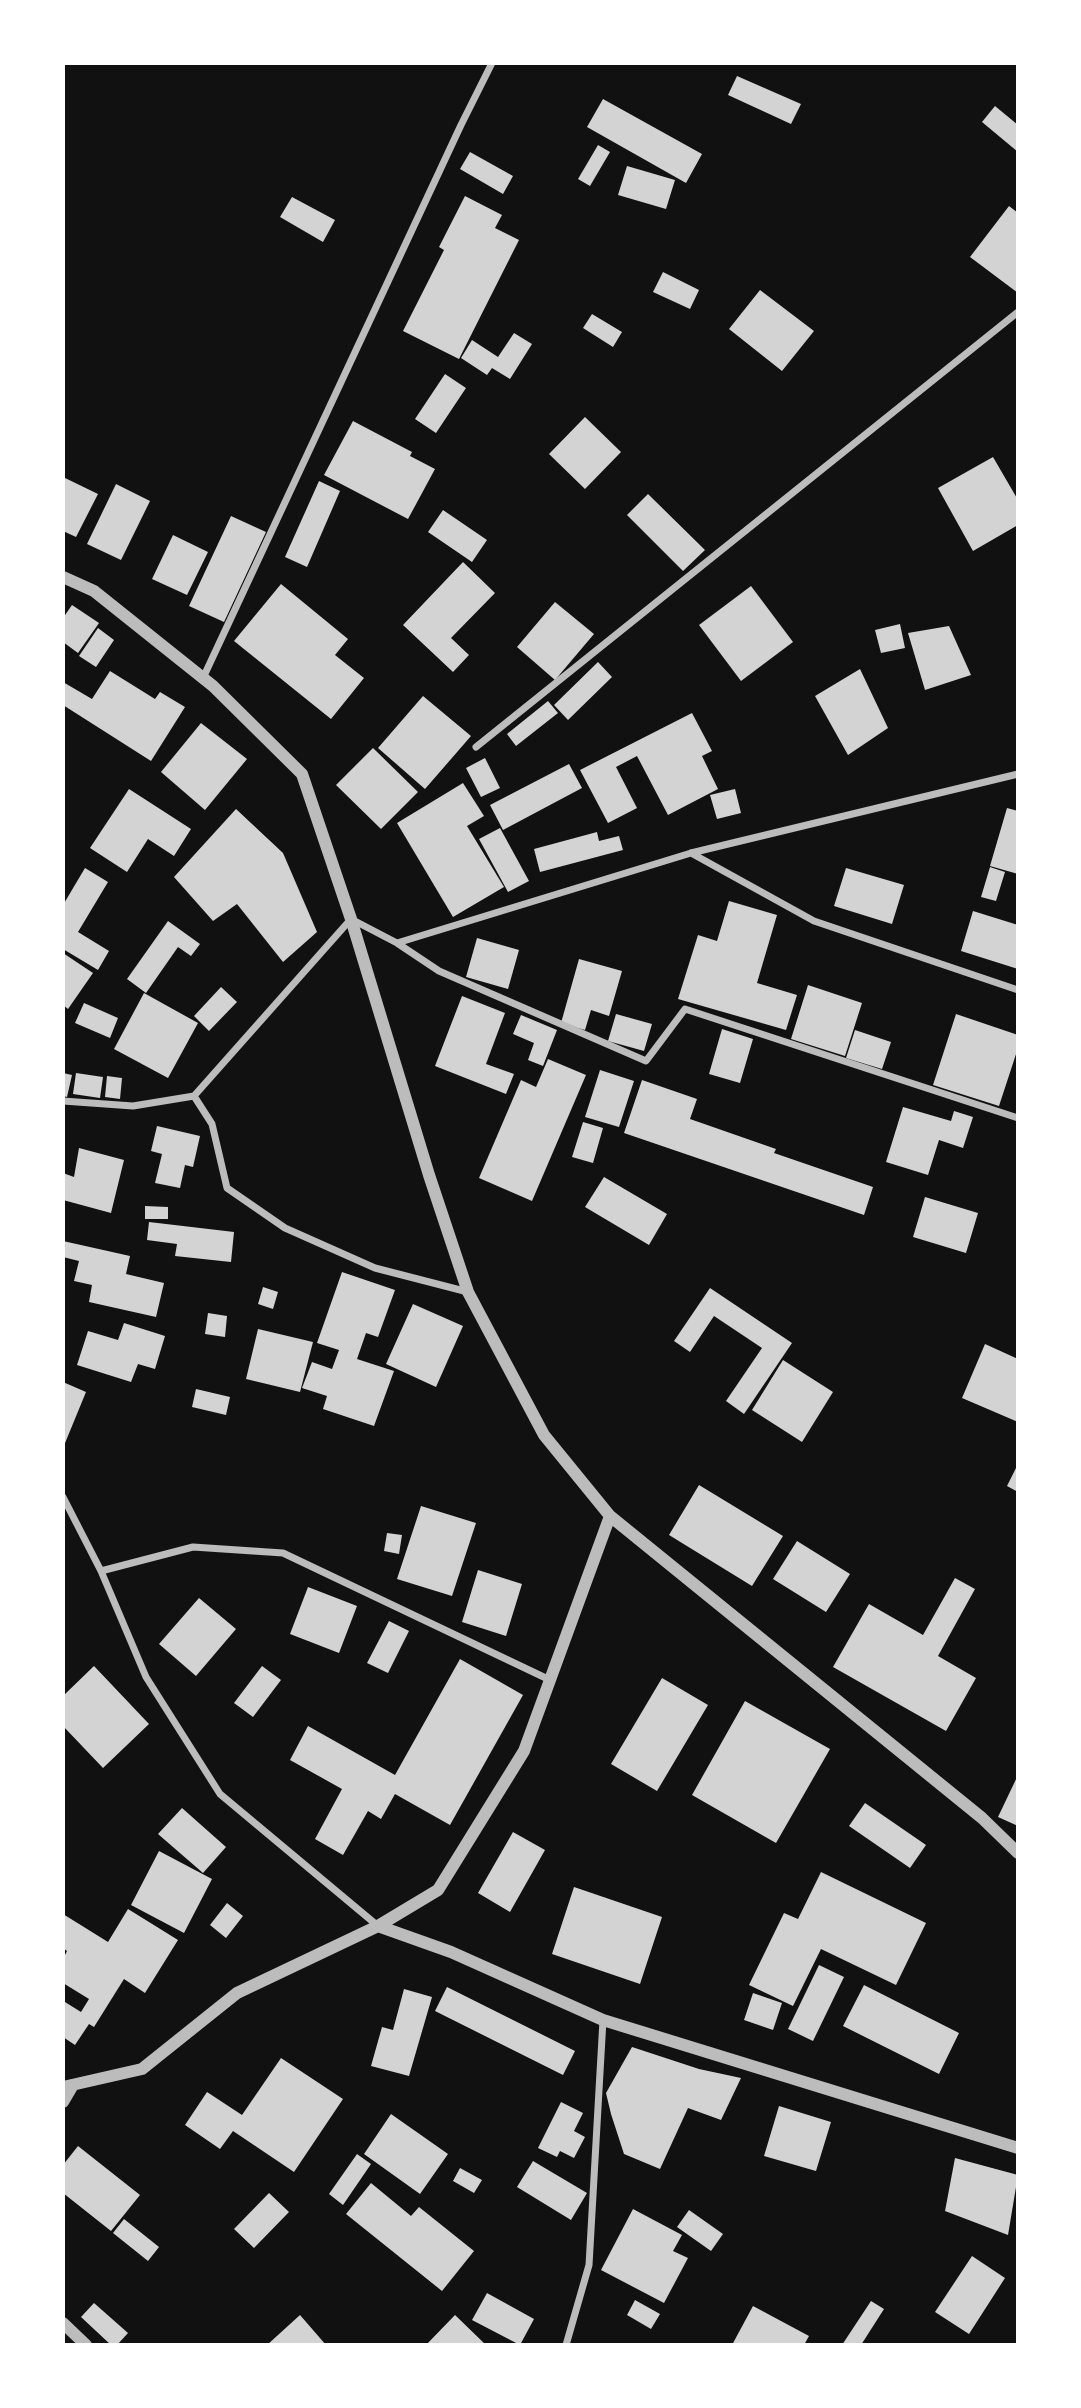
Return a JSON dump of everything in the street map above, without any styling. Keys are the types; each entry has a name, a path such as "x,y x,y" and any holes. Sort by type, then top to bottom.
{"street":[{"path":"203,678 492,63"},
{"path":"477,747 1018,312"},
{"path":"63,578 94,591 203,678 302,774 351,919 425,1163 468,1292 544,1434 610,1516 982,1818 1018,1853"},
{"path":"397,943 691,853 1018,774"},
{"path":"691,853 814,921 1018,990"},
{"path":"351,919 397,943 439,971 646,1061 685,1009 1018,1118"},
{"path":"63,1101 132,1106 194,1096 351,919"},
{"path":"194,1096 212,1124 227,1188 285,1228 375,1268 468,1292"},
{"path":"63,1497 101,1571 146,1677 220,1794 379,1926 451,1952 603,2020 1018,2148"},
{"path":"63,2102 68,2086 142,2070 237,1993 379,1926 438,1890 524,1751 610,1516"},
{"path":"101,1571 193,1547 283,1553 550,1679"},
{"path":"566,2345 589,2265 603,2020"},
{"path":"63,2323 86,2345"}],"building":[{"path":"737,76 801,104 791,124 728,95"},
{"path":"603,99 702,154 686,183 587,127"},
{"path":"995,106 1018,125 1018,152 982,122"},
{"path":"598,145 610,152 590,186 578,179"},
{"path":"470,152 513,176 503,194 460,169"},
{"path":"627,166 675,180 666,209 618,195"},
{"path":"465,196 502,215 495,228 519,240 459,359 403,331 444,250 439,247"},
{"path":"292,197 335,220 323,242 280,217"},
{"path":"1009,206 1018,213 1018,293 970,257"},
{"path":"663,272 699,290 690,309 653,292"},
{"path":"760,290 814,331 782,371 729,329"},
{"path":"592,314 622,332 613,347 583,328"},
{"path":"514,333 532,344 510,379 492,368 487,375 461,358 472,340 498,357"},
{"path":"445,374 466,388 436,433 415,419"},
{"path":"585,417 621,452 585,489 549,454"},
{"path":"353,421 412,452 410,456 435,469 408,519 324,475"},
{"path":"993,457 1018,500 1018,525 973,551 938,488"},
{"path":"63,477 98,494 76,537 63,531"},
{"path":"319,481 340,491 307,567 285,557"},
{"path":"116,484 150,501 121,560 87,544"},
{"path":"648,494 705,550 683,571 627,515"},
{"path":"443,510 487,540 472,562 428,532"},
{"path":"231,516 266,532 224,622 189,606"},
{"path":"173,535 208,552 187,595 152,579"},
{"path":"463,562 495,593 451,638 469,655 453,672 403,625"},
{"path":"281,584 348,639 335,655 364,678 331,719 234,641"},
{"path":"751,586 793,642 741,681 699,625"},
{"path":"555,602 594,634 555,680 517,647"},
{"path":"72,605 99,623 78,653 63,642 63,618"},
{"path":"900,624 905,648 881,653 875,630"},
{"path":"949,626 971,675 925,690 908,633"},
{"path":"98,628 114,640 96,667 79,656"},
{"path":"598,662 612,677 568,720 554,705"},
{"path":"860,669 888,728 848,755 815,696"},
{"path":"110,671 155,699 160,692 185,707 151,761 63,705 63,682 92,699"},
{"path":"423,696 471,736 425,789 378,748"},
{"path":"548,701 558,713 516,746 507,734"},
{"path":"692,713 712,751 702,756 718,789 668,815 637,756 616,767 637,808 608,823 580,770"},
{"path":"201,723 247,759 205,810 161,772"},
{"path":"373,748 418,792 381,829 336,785"},
{"path":"485,758 500,788 481,797 466,768"},
{"path":"569,764 582,788 503,830 490,805"},
{"path":"463,783 484,816 467,826 504,887 453,917 397,823"},
{"path":"129,789 191,829 174,856 148,839 127,872 90,848"},
{"path":"735,789 741,813 717,819 710,795"},
{"path":"1007,808 1018,811 1018,874 990,866"},
{"path":"236,809 283,853 317,932 283,962 237,904 213,921 174,877"},
{"path":"500,828 529,881 508,892 479,839"},
{"path":"597,832 599,841 619,836 623,850 540,872 534,849"},
{"path":"990,867 1005,872 996,901 981,897"},
{"path":"85,868 108,882 78,932 109,951 98,970 63,949 63,905"},
{"path":"846,868 904,885 892,924 834,906"},
{"path":"729,901 777,915 757,983 797,995 786,1030 678,999 698,935 717,941"},
{"path":"973,911 1018,925 1018,969 961,951"},
{"path":"168,921 200,944 191,956 178,947 146,993 127,979"},
{"path":"477,938 519,950 508,989 466,977"},
{"path":"63,953 93,973 68,1009 63,1005"},
{"path":"579,959 622,971 609,1016 591,1010 585,1030 561,1023"},
{"path":"808,985 862,1003 845,1056 791,1039"},
{"path":"221,987 237,1002 209,1031 194,1016"},
{"path":"144,993 198,1023 168,1078 114,1049"},
{"path":"462,996 505,1013 486,1064 514,1074 506,1094 435,1066"},
{"path":"84,1003 118,1018 110,1038 75,1023"},
{"path":"616,1014 652,1024 644,1051 608,1041"},
{"path":"956,1014 1018,1035 1018,1048 999,1106 933,1085"},
{"path":"521,1015 557,1030 543,1066 528,1060 534,1043 513,1034"},
{"path":"722,1029 753,1039 740,1083 709,1074"},
{"path":"855,1030 891,1042 882,1069 846,1058"},
{"path":"548,1059 586,1075 532,1201 479,1178 521,1080 536,1087"},
{"path":"600,1070 634,1081 619,1127 585,1117"},
{"path":"63,1073 72,1075 67,1097 63,1096"},
{"path":"76,1073 103,1077 100,1098 73,1094"},
{"path":"107,1076 122,1078 120,1099 105,1097"},
{"path":"642,1080 697,1099 690,1119 776,1149 774,1153 873,1187 864,1215 624,1133"},
{"path":"903,1107 951,1121 954,1111 973,1117 963,1148 939,1140 928,1175 886,1162"},
{"path":"583,1122 603,1128 593,1163 572,1157"},
{"path":"157,1126 200,1136 193,1167 185,1165 180,1188 155,1183 162,1154 151,1151"},
{"path":"79,1148 124,1160 111,1213 63,1200 63,1173 74,1177"},
{"path":"604,1177 667,1214 649,1245 585,1207"},
{"path":"925,1197 978,1213 966,1253 913,1237"},
{"path":"145,1206 168,1207 168,1219 145,1219"},
{"path":"149,1222 234,1232 231,1262 175,1256 177,1244 147,1240"},
{"path":"63,1241 130,1256 126,1274 164,1283 156,1317 89,1302 92,1285 74,1281 79,1261 63,1257"},
{"path":"342,1272 395,1290 378,1337 366,1333 357,1359 394,1371 374,1426 323,1409 327,1396 302,1388 312,1362 332,1369 339,1350 317,1343"},
{"path":"263,1287 278,1292 273,1309 258,1304"},
{"path":"710,1288 792,1343 744,1414 726,1401 762,1348 714,1316 690,1352 674,1341"},
{"path":"413,1304 463,1326 436,1387 386,1364"},
{"path":"208,1313 227,1316 225,1337 205,1334"},
{"path":"124,1323 165,1336 155,1369 138,1364 131,1382 77,1365 88,1331 118,1340"},
{"path":"258,1329 313,1342 300,1392 246,1379"},
{"path":"985,1344 1018,1359 1018,1422 962,1398"},
{"path":"783,1360 833,1392 802,1442 752,1410"},
{"path":"63,1382 86,1392 63,1448"},
{"path":"196,1389 230,1397 226,1415 192,1407"},
{"path":"1018,1464 1018,1492 1007,1486"},
{"path":"699,1485 783,1536 752,1586 669,1535"},
{"path":"421,1506 476,1523 452,1596 397,1579"},
{"path":"387,1533 402,1535 399,1554 384,1551"},
{"path":"797,1541 850,1574 826,1612 773,1579"},
{"path":"478,1570 522,1584 506,1636 462,1622"},
{"path":"955,1578 975,1589 938,1656 976,1678 946,1731 833,1667 869,1604 923,1635"},
{"path":"308,1587 357,1606 339,1653 290,1634"},
{"path":"199,1598 236,1629 196,1676 159,1644"},
{"path":"389,1621 409,1631 388,1673 367,1663"},
{"path":"460,1659 523,1695 450,1825 395,1794 381,1819 368,1811 343,1855 315,1839 342,1789 290,1760 308,1726 395,1775"},
{"path":"94,1666 149,1724 103,1768 63,1726 63,1696"},
{"path":"262,1666 281,1680 253,1717 234,1703"},
{"path":"662,1678 708,1705 657,1791 611,1764"},
{"path":"745,1701 830,1749 776,1843 692,1795"},
{"path":"1018,1775 1018,1826 998,1817"},
{"path":"865,1803 926,1845 910,1868 849,1826"},
{"path":"182,1808 226,1847 203,1873 158,1834"},
{"path":"513,1832 545,1850 510,1912 478,1893"},
{"path":"159,1851 212,1879 184,1933 131,1905"},
{"path":"821,1872 926,1923 896,1985 821,1949 793,2006 749,1985 784,1913 798,1919"},
{"path":"574,1887 662,1917 640,1984 552,1954"},
{"path":"227,1903 243,1916 226,1938 210,1925"},
{"path":"128,1909 178,1940 145,1993 124,1979 94,2027 89,2024 75,2045 63,2037 63,2004 65,2002 81,2012 89,1999 63,1983 63,1959 67,1951 63,1948 63,1914 108,1942"},
{"path":"819,1965 844,1977 813,2041 788,2029"},
{"path":"864,1985 959,2033 939,2074 843,2026"},
{"path":"447,1987 575,2051 563,2075 435,2011"},
{"path":"404,1989 432,1997 409,2076 371,2066 382,2027 393,2030"},
{"path":"753,1993 782,2003 773,2030 744,2020"},
{"path":"632,2047 699,2069 741,2078 721,2120 688,2108 660,2169 624,2154 606,2093"},
{"path":"281,2058 343,2099 294,2172 233,2131 220,2149 185,2125 207,2092 242,2115"},
{"path":"561,2102 583,2113 574,2131 585,2137 574,2158 560,2151 557,2157 538,2148"},
{"path":"779,2106 831,2122 816,2171 764,2156"},
{"path":"391,2114 448,2154 420,2194 364,2154"},
{"path":"78,2146 140,2195 111,2231 63,2193 63,2165"},
{"path":"357,2154 371,2164 343,2205 329,2194"},
{"path":"955,2158 1018,2175 1008,2235 945,2211"},
{"path":"533,2161 587,2193 571,2220 517,2187"},
{"path":"460,2168 482,2180 474,2193 453,2181"},
{"path":"371,2183 411,2216 419,2207 474,2251 442,2291 346,2214"},
{"path":"269,2193 289,2212 254,2248 234,2229"},
{"path":"633,2209 682,2235 673,2251 688,2258 664,2303 601,2270"},
{"path":"689,2210 723,2234 711,2251 677,2227"},
{"path":"124,2219 159,2247 148,2261 113,2233"},
{"path":"972,2256 1005,2278 969,2334 935,2312"},
{"path":"487,2293 534,2319 520,2345 472,2320"},
{"path":"635,2300 660,2314 651,2329 627,2315"},
{"path":"871,2301 884,2309 861,2345 842,2345"},
{"path":"94,2303 128,2333 117,2345 111,2345 81,2317"},
{"path":"753,2306 809,2336 804,2345 732,2345"},
{"path":"300,2315 326,2345 267,2345"},
{"path":"455,2315 486,2345 426,2345"}]}
